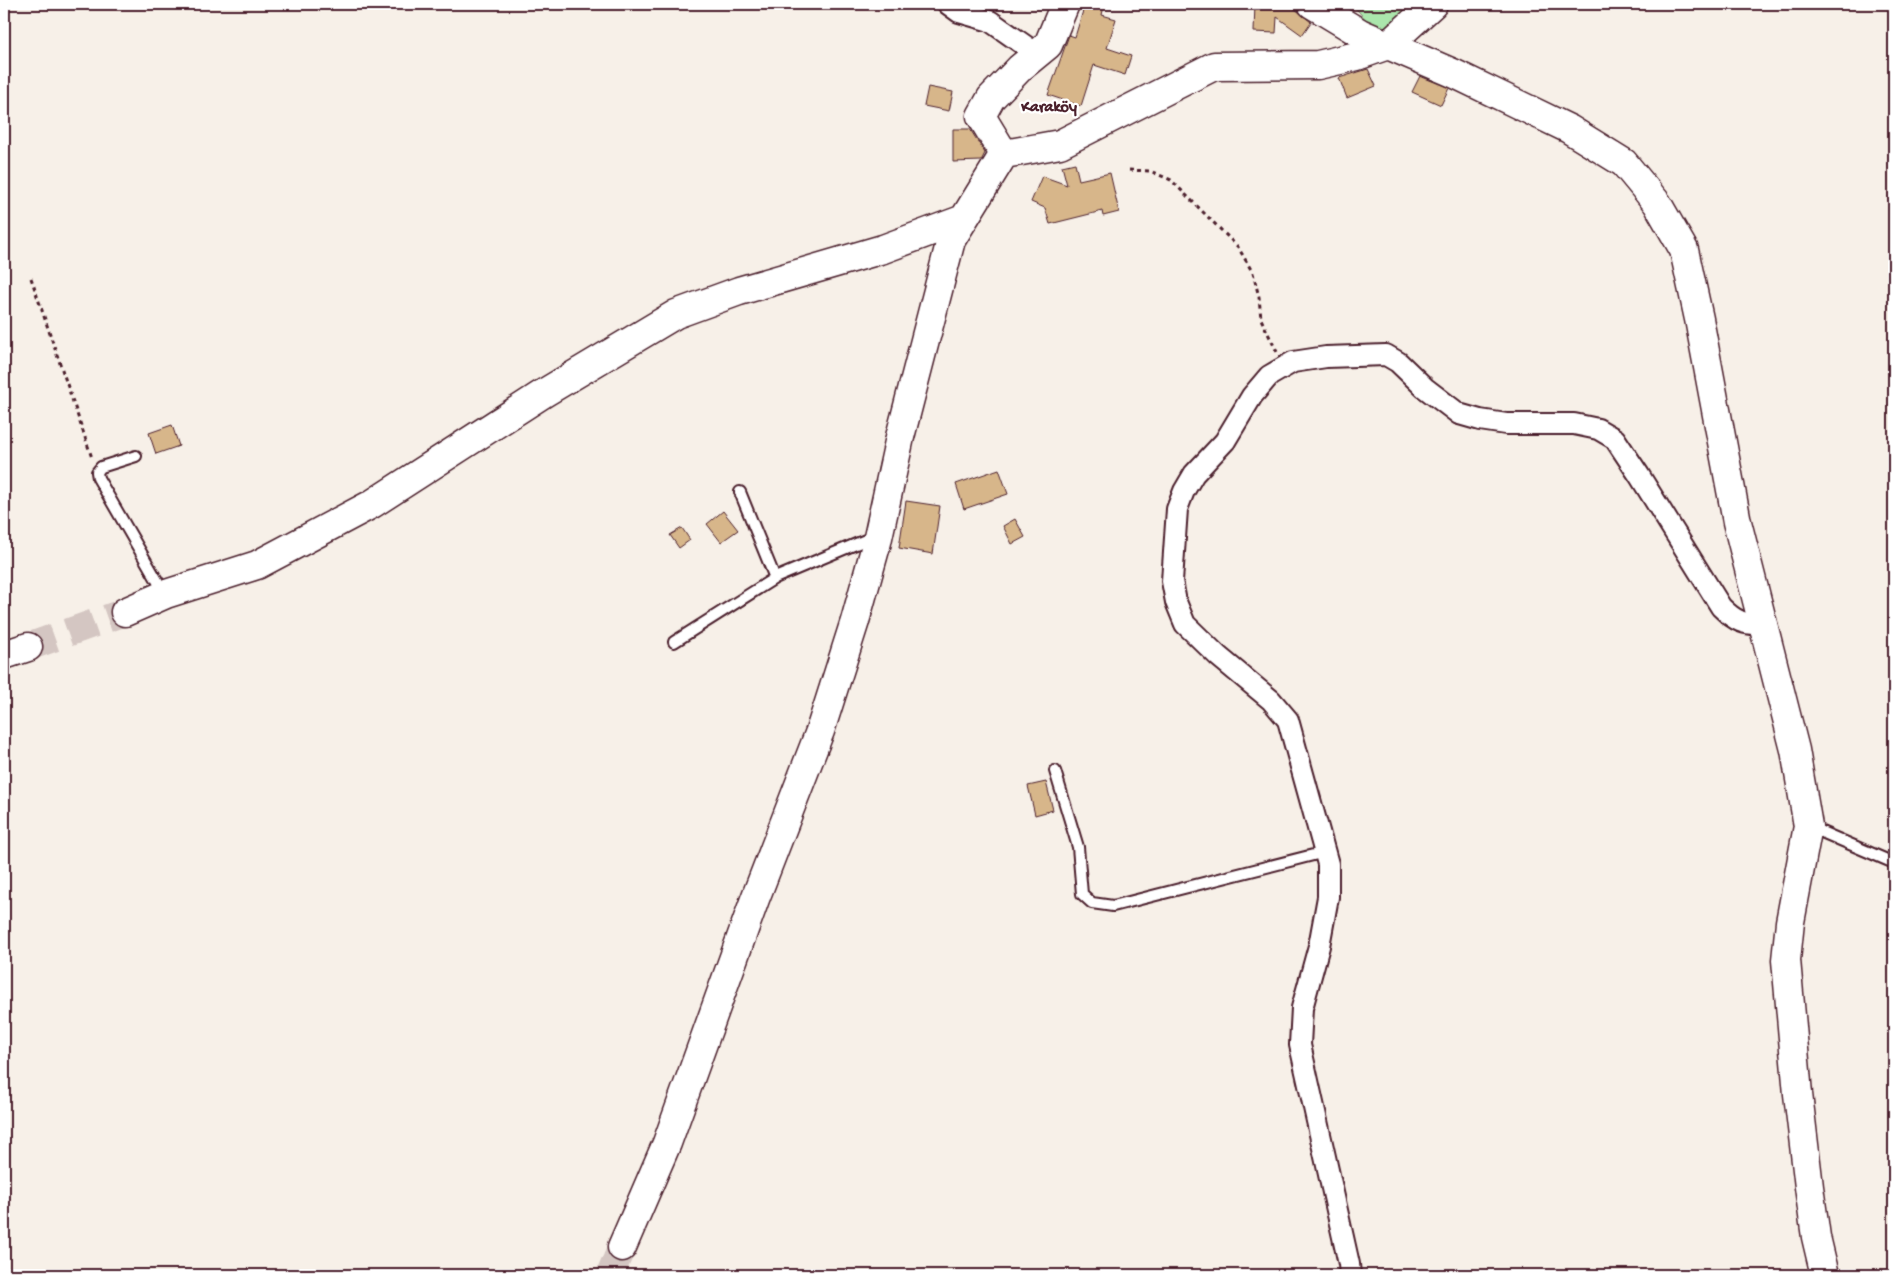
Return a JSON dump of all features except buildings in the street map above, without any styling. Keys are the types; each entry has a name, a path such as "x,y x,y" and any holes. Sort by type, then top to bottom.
{"street":[{"path":"948,4 959,12 990,21 1036,54"},
{"path":"1004,154 981,116 991,98 1048,44 1065,4"},
{"path":"1312,4 1360,33 1453,73 1569,129 1624,163 1657,202 1684,250 1737,522 1795,750 1808,826 1790,922 1786,960 1798,1094 1809,1187 1816,1238 1825,1275"},
{"path":"622,1247 667,1143 755,899 820,732 855,621 878,535 900,437 939,280 951,240 1004,154 1060,144 1214,66 1318,65 1357,56 1388,45 1433,4"},
{"path":"125,612 166,594 257,565 372,504 544,393 676,314 739,291 882,249 964,220"},
{"path":"1350,1275 1300,1045 1302,1008 1319,946 1328,897 1328,864 1288,720 1272,700 1218,656 1185,624 1176,602 1172,580 1177,509 1184,491 1194,474 1225,441 1252,396 1269,376 1291,364 1326,357 1386,355 1398,362 1425,388 1459,414 1506,424 1574,424 1598,429 1615,439 1721,607 1733,619 1747,624 1764,626"}],"lane":[{"path":"136,456 101,467 97,472 98,478 166,594"},
{"path":"740,492 775,578"},
{"path":"674,642 775,578 878,535"},
{"path":"1055,771 1078,847 1082,894 1092,903 1113,906 1325,852"},
{"path":"1808,826 1894,863"}],"path":[{"path":"1128,170 1150,171 1171,180 1238,248 1253,273 1259,297 1261,319 1267,334 1276,351 1291,364"},
{"path":"31,278 97,472"}],"green space":[{"path":"1352,4 1415,4 1388,45"}],"tunnel":[{"path":"28,647 125,612"},
{"path":"610,1275 622,1247"}],"district":[{"name":"Karaköy","path":"1049,108"}]}
